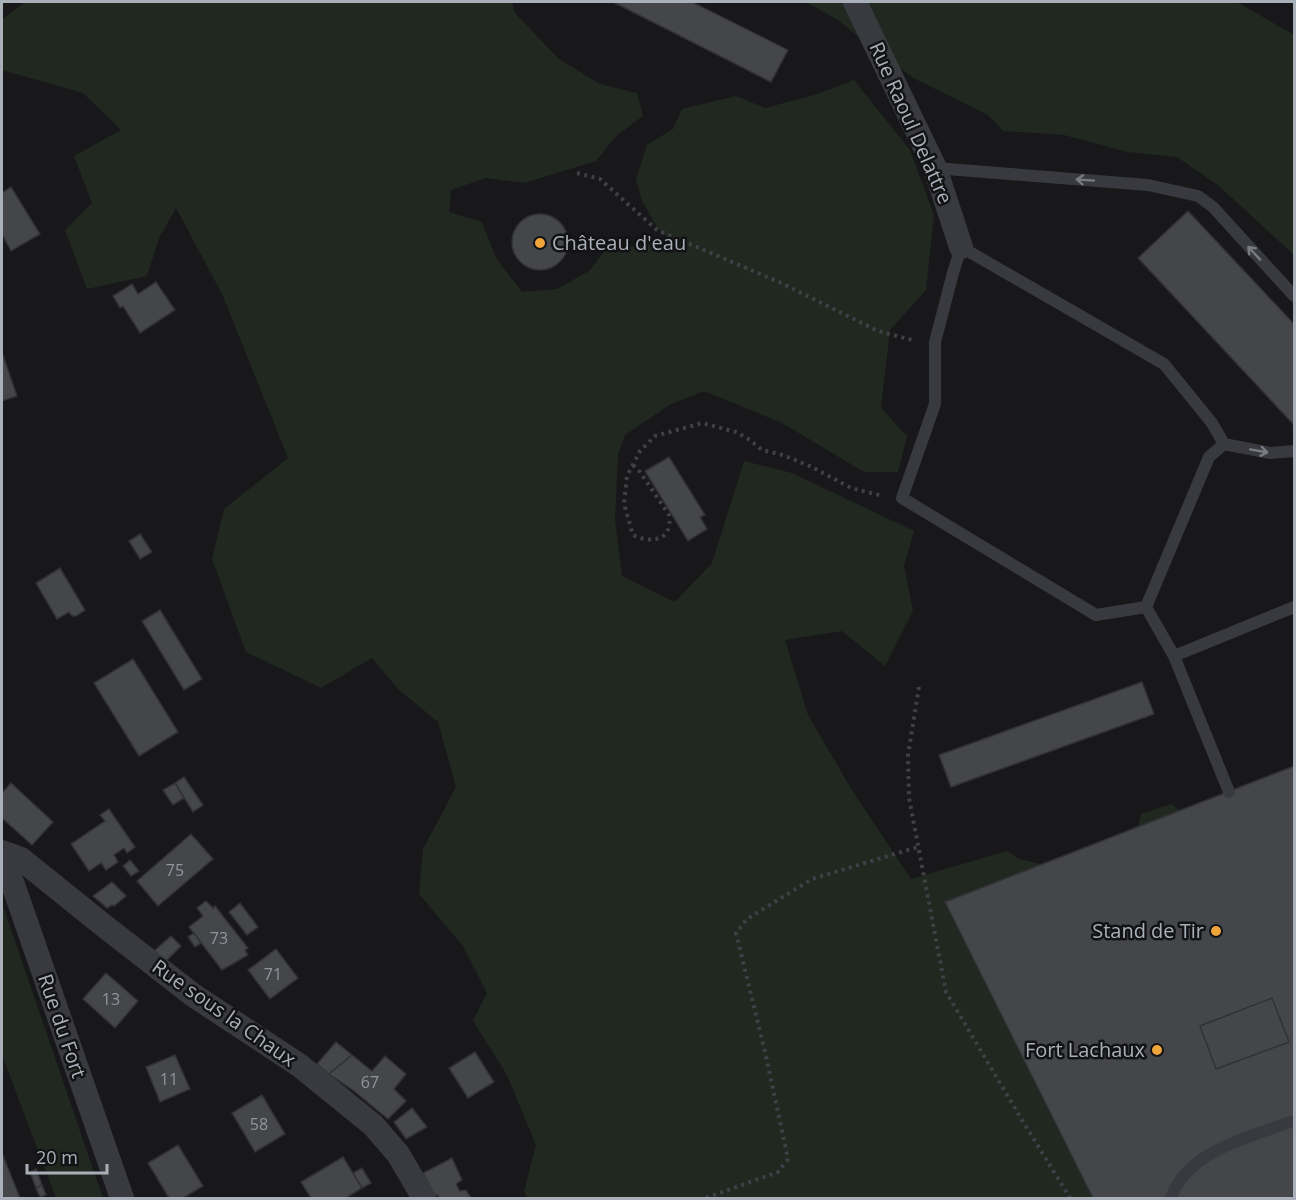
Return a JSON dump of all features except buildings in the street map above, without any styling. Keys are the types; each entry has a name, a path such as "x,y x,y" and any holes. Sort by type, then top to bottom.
{"street":[{"name":"Rue Raoul Delattre","path":"855,2 935,168 961,247"},
{"name":"Rue du Fort","path":"2,853 122,1198"},
{"name":"Rue sous la Chaux","path":"2,853 21,859 193,995 299,1065 373,1125 398,1154 424,1198"}],"lane":[{"path":"935,168 1148,185 1198,196 1213,207 1294,296"},
{"path":"1146,607 1095,615 902,498 934,404 935,342 961,247 1164,364 1212,423 1224,444 1270,453 1294,451"},
{"path":"1146,607 1209,457 1224,444"},
{"path":"1146,607 1174,656 1229,792"},
{"path":"1174,656 1294,607"},
{"path":"1171,1198 1176,1184 1201,1159 1232,1144 1290,1122"}],"path":[{"path":"577,173 600,179 657,230 779,282 878,331 917,341 935,342"},
{"path":"633,465 669,515 670,521 669,530 661,538 643,540 633,535 624,504 627,476 640,451 655,436 702,423 736,432 762,450 783,455 812,467 851,488 876,495 902,498"},
{"path":"919,687 908,755 909,798 946,992 1070,1198"},
{"path":"706,1198 778,1172 788,1159 736,933 747,919 812,879 918,847"}],"shaded area":[{"path":"25,2 512,2 515,13 559,59 600,84 637,93 643,116 616,136 596,161 524,183 486,178 451,190 449,212 482,222 496,258 522,292 557,289 589,271 604,252 639,245 675,244 658,229 642,201 636,179 647,145 673,129 682,109 736,96 765,108 814,95 854,80 910,150 934,215 926,290 890,330 881,408 907,436 898,472 864,472 782,423 704,391 671,404 625,435 618,455 615,519 622,576 675,602 712,563 744,461 792,473 914,531 904,566 913,611 885,666 842,631 785,640 808,715 852,790 911,879 1007,851 1019,859 1050,866 1138,827 1141,814 1171,804 1191,818 1258,1183 1244,1198 527,1198 524,1191 536,1145 507,1075 473,1021 487,993 463,946 419,894 423,849 456,787 438,722 398,689 372,658 321,688 246,652 212,559 224,509 288,458 222,294 176,208 159,238 147,276 87,289 65,230 92,203 74,156 121,130 83,93 2,70 2,20"},
{"path":"806,2 1237,2 1294,35 1294,255 1219,186 1177,157 1127,152 1064,135 1003,131 988,115 913,78 836,19"},
{"path":"2,903 103,1198 56,1198 2,1055"}],"place":[{"name":"Château d'eau","path":"540,243"},
{"name":"Stand de Tir","path":"1216,931"},
{"name":"Fort Lachaux","path":"1157,1050"}]}
